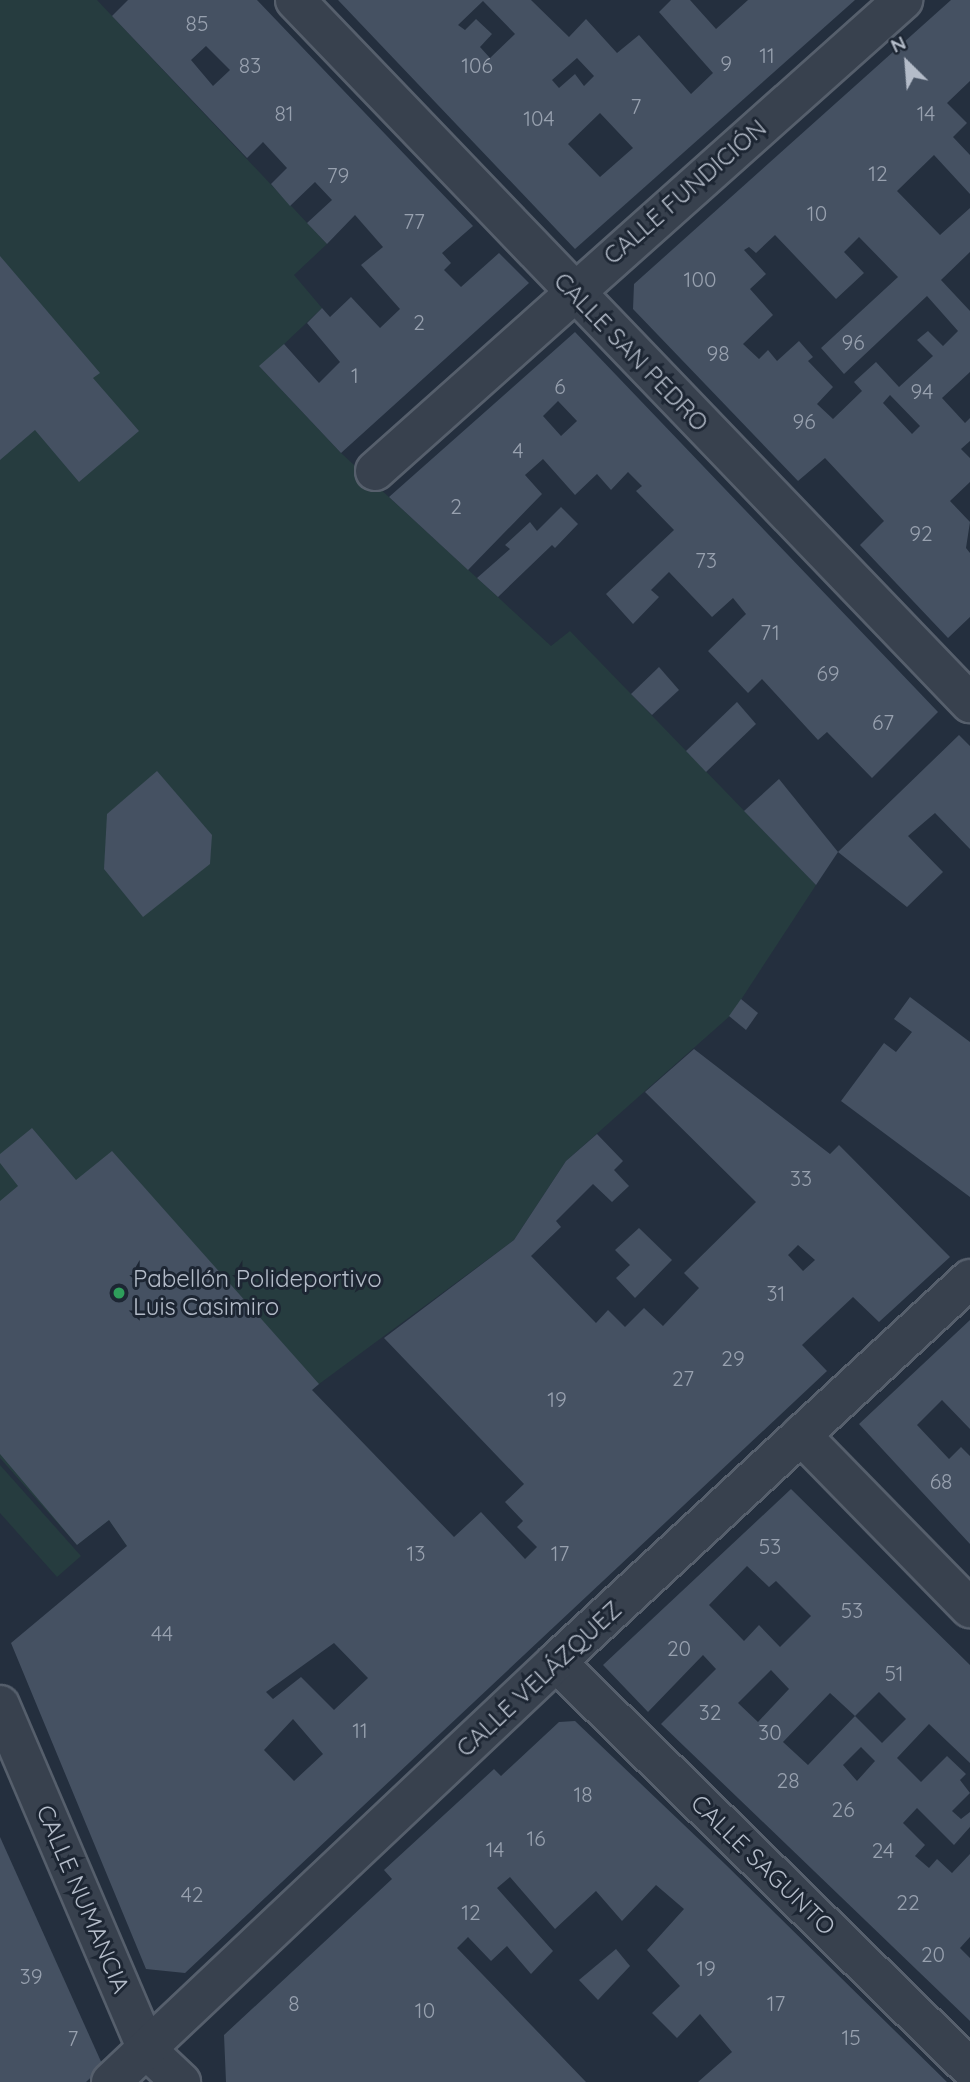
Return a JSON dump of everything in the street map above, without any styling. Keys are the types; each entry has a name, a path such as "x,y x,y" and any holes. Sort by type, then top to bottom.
{"street":[{"name":"CALLE SAN PEDRO","path":"295,0 970,703"},
{"name":"CALLE FUNDICIÓN","path":"375,471 572,291 903,0"},
{"name":"CALLE VELÁZQUEZ","path":"111,2082 556,1662 970,1279"},
{"path":"801,1435 970,1608"},
{"name":"CALLE SAGUNTO","path":"556,1662 970,2068"},
{"name":"CALLE NUMANCIA","path":"0,1704 147,2050 181,2082"}],"green space":[{"path":"0,0 97,0 327,244 294,275 322,308 260,367 341,453 551,646 570,631 816,885 731,1015 566,1161 514,1240 319,1384 127,1546 109,1520 77,1545 0,1458"},
{"path":"0,1465 81,1556 57,1577 0,1513"}],"building":[{"path":"128,0 257,0 473,226 442,253 451,263 444,270 461,287 499,253 529,283 341,453 259,366 284,344 319,383 340,362 307,323 322,308 330,317 351,297 380,328 400,309 361,265 383,247 355,215 327,244 307,223 332,200 315,182 290,206 271,184 287,168 263,142 247,158 112,16","holes":["206,46 230,70 213,86 191,60"]},
{"path":"338,0 531,0 569,37 586,19 617,53 639,35 691,94 713,73 659,12 671,0 690,0 716,29 748,0 855,0 575,249","holes":["483,1 515,34 490,58 480,47 492,34 476,19 465,30 458,25","577,58 594,76 584,86 575,74 559,88 552,80","600,113 633,148 600,177 568,144"]},
{"path":"951,0 970,0 970,81 947,103 967,123 953,137 970,155 970,194 934,155 897,191 940,235 970,208 970,252 941,280 970,311 970,372 942,398 965,423 970,418 970,441 961,449 970,458 970,482 950,501 970,522 966,548 970,553 970,617 948,638 860,545 884,521 825,458 798,481 633,309 634,284","holes":["775,235 836,299 864,273 844,252 859,237 898,277 821,348 844,374 927,296 958,331 943,346 928,331 917,340 933,356 899,387 876,362 854,382 862,391 833,419 817,404 833,387 808,361 813,357 799,341 777,361 768,350 759,359 743,344 773,315 750,289 766,274 744,250 749,247 756,253","890,395 920,426 912,434 883,403"]},
{"path":"0,256 100,373 93,378 139,431 79,482 35,430 0,460"},
{"path":"575,332 938,712 872,778 827,732 818,740 762,679 748,693 708,651 746,614 733,598 712,617 669,572 651,590 659,597 633,624 606,594 674,530 636,491 642,486 628,472 611,490 597,474 575,495 543,459 525,475 542,494 468,570 389,497","holes":["558,401 577,421 561,436 543,416"]},
{"path":"561,507 578,524 555,548 552,545 498,597 477,578 510,549 505,545 530,522 537,531"},
{"path":"659,667 679,690 652,715 631,694"},
{"path":"737,702 756,724 706,772 686,751"},
{"path":"959,735 970,746 970,849 935,813 908,836 943,872 907,907 838,852"},
{"path":"157,771 212,835 210,864 143,917 104,869 107,814"},
{"path":"779,779 838,852 816,885 744,811"},
{"path":"910,997 970,1042 970,1197 841,1101 884,1043 896,1052 912,1032 894,1019"},
{"path":"741,999 758,1013 746,1030 729,1016"},
{"path":"694,1049 830,1154 839,1145 950,1257 879,1322 853,1297 802,1345 827,1371 185,1973 146,1969 11,1643 127,1546 109,1520 77,1545 0,1454 0,1201 18,1186 0,1163 0,1154 32,1128 76,1180 112,1151 319,1384 312,1390 454,1537 481,1512 525,1559 537,1547 517,1527 523,1521 505,1502 524,1484 384,1338 514,1240 566,1161 597,1134 623,1161 614,1170 629,1186 612,1202 593,1184 556,1221 561,1227 531,1256 596,1323 608,1310 625,1327 644,1308 663,1326 699,1288 684,1273 756,1202 645,1092","holes":["798,1245 815,1260 803,1271 788,1255","334,1643 368,1678 334,1710 301,1677 273,1699 266,1692","293,1719 323,1754 294,1781 264,1750"]},
{"path":"639,1228 672,1260 635,1298 616,1278 630,1265 615,1250"},
{"path":"970,1320 970,1429 942,1400 917,1425 949,1459 961,1447 970,1456 970,1544 859,1424"},
{"path":"791,1489 970,1665 970,1763 929,1724 897,1758 921,1782 947,1756 966,1774 960,1780 970,1793 952,1811 961,1819 970,1812 970,1827 954,1845 917,1808 903,1823 925,1845 915,1856 929,1868 937,1859 952,1873 970,1854 970,1937 960,1948 970,1958 970,2021 661,1724 716,1669 703,1655 648,1712 603,1665","holes":["747,1566 769,1587 776,1581 811,1616 780,1647 759,1625 744,1641 709,1605","771,1670 789,1689 758,1722 738,1703","879,1692 906,1719 882,1743 855,1716","830,1693 855,1716 808,1765 783,1742","861,1747 875,1761 857,1781 843,1765"]},
{"path":"575,1721 947,2082 698,2082 732,2052 700,2014 677,2038 652,2013 680,1986 647,1950 684,1909 656,1885 622,1921 596,1891 555,1929 510,1877 497,1888 553,1951 531,1974 507,1946 491,1961 468,1937 457,1948 586,2082 226,2082 224,2035 392,1879 384,1870 494,1769 501,1776 559,1722"},
{"path":"0,1837 103,2066 86,2082 0,2082"},
{"path":"616,1949 630,1966 598,2000 579,1980"}],"place":[{"name":"Pabellón Polideportivo Luis Casimiro","path":"119,1293"}]}
